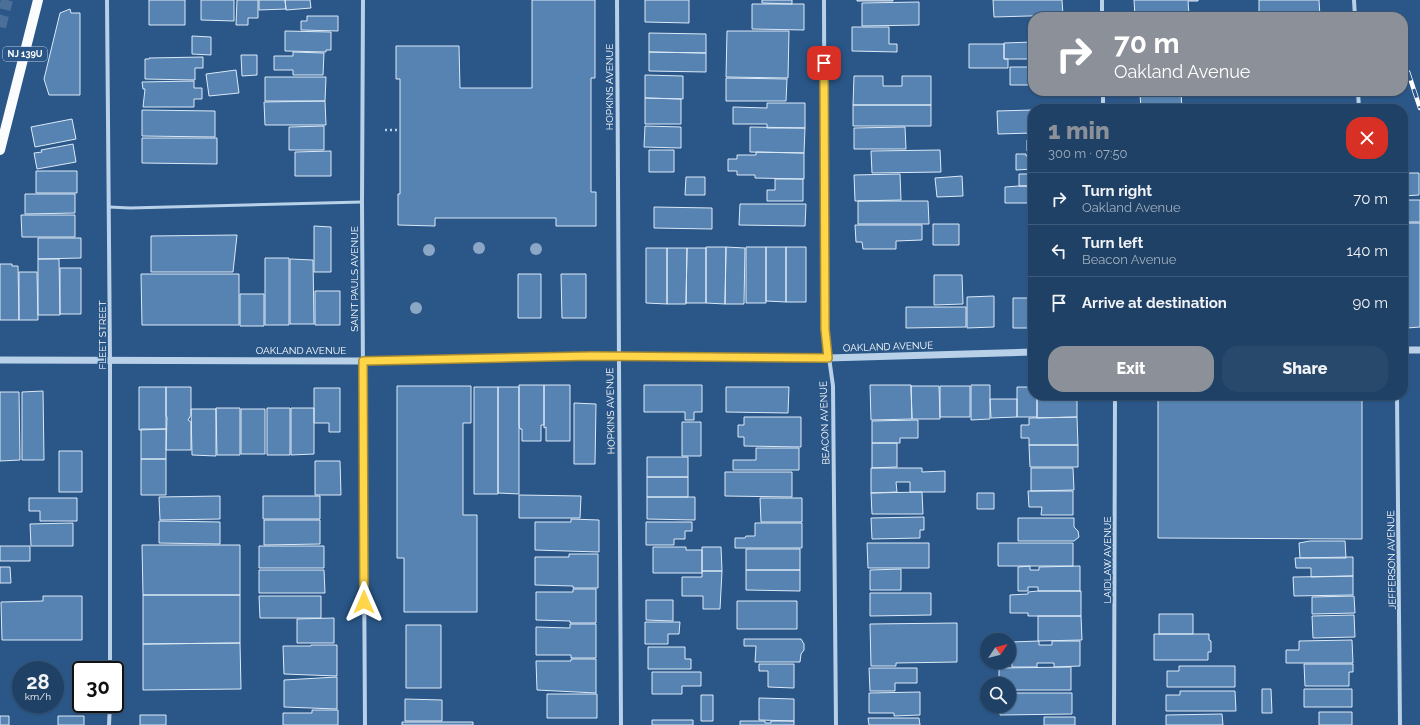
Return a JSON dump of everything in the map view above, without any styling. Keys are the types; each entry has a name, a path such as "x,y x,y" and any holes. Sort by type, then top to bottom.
{"main road":[{"name":"NJ 139U","path":"0,150 38,0"}],"street":[{"name":"FLEET STREET","path":"107,0 110,360 110,661"},
{"name":"SAINT PAULS AVENUE","path":"363,0 362,202 364,725"},
{"name":"HOPKINS AVENUE","path":"617,0 621,725"},
{"name":"BEACON AVENUE","path":"824,0 825,321 828,358 833,386 836,725"},
{"path":"1102,0 1102,12"},
{"path":"1354,0 1354,12"},
{"path":"1408,350 1420,350"},
{"name":"OAKLAND AVENUE","path":"0,360 363,361 618,356 828,358 1028,352"},
{"name":"LAIDLAW AVENUE","path":"1114,725 1115,400"},
{"name":"JEFFERSON AVENUE","path":"1397,400 1400,725"},
{"path":"110,713 110,725"}],"lane":[{"path":"109,207 130,208 362,202"}],"path":[{"path":"385,130 400,130"}],"building":[{"path":"149,0 185,0 185,25 149,25"},
{"path":"201,0 234,0 234,21 201,20"},
{"path":"237,0 258,0 258,18 248,18 248,25 236,25"},
{"path":"259,0 285,0 286,9 259,10"},
{"path":"285,0 310,0 311,8 286,10"},
{"path":"532,0 595,0 595,78 591,78 591,192 596,192 596,226 556,226 556,218 435,218 435,226 398,225 398,194 400,194 400,79 396,79 396,46 459,46 460,88 532,88"},
{"path":"645,0 689,0 689,23 645,22"},
{"path":"762,0 792,0 792,4 762,3"},
{"path":"893,0 893,1 857,1"},
{"path":"993,0 1062,0 1063,12 1028,12 1028,16 994,17"},
{"path":"1134,0 1198,0 1188,1 1189,12 1135,12"},
{"path":"1259,0 1319,0 1320,12 1259,12"},
{"path":"919,2 919,25 862,26 862,3"},
{"path":"752,4 804,4 804,30 752,29"},
{"path":"70,9 71,13 80,13 80,95 49,95 44,79 60,13"},
{"path":"307,16 338,16 338,31 301,30 301,21 307,21"},
{"path":"852,27 889,27 889,44 897,44 897,52 852,51"},
{"path":"285,31 331,32 331,50 326,50 326,52 285,51"},
{"path":"727,31 789,31 788,78 726,77"},
{"path":"649,33 706,34 706,53 649,52"},
{"path":"192,36 211,37 211,55 192,54"},
{"path":"1028,42 1028,59 1004,59 1004,43"},
{"path":"969,44 1004,44 1004,59 1008,59 1008,68 969,68"},
{"path":"293,52 324,53 323,75 293,75 293,70 274,70 274,56 293,56"},
{"path":"649,52 706,53 706,72 649,71"},
{"path":"241,55 257,55 257,75 242,76"},
{"path":"203,57 203,68 195,68 195,80 145,79 145,59"},
{"path":"1010,67 1028,67 1028,85 1010,85"},
{"path":"236,70 239,93 209,96 206,74"},
{"path":"645,75 683,76 683,99 645,98"},
{"path":"854,76 883,76 883,86 902,86 902,76 931,76 931,105 853,105"},
{"path":"265,77 326,77 325,101 265,101"},
{"path":"726,78 787,79 786,101 726,101"},
{"path":"194,81 194,88 202,88 202,99 194,99 194,107 143,107 145,89 143,89 142,82"},
{"path":"1140,96 1181,96 1182,104 1141,104"},
{"path":"645,98 681,99 681,124 645,124"},
{"path":"325,101 326,125 265,125 264,102"},
{"path":"767,103 805,103 805,128 767,128 767,124 733,124 733,107 767,108"},
{"path":"853,105 931,105 931,126 853,126"},
{"path":"142,110 215,111 215,137 142,136"},
{"path":"1028,110 1028,133 998,134 997,111"},
{"path":"72,119 76,139 35,147 31,127"},
{"path":"324,126 324,150 289,150 289,127"},
{"path":"645,126 681,127 681,148 644,147"},
{"path":"750,127 805,128 804,153 750,152"},
{"path":"905,127 906,149 854,149 854,128"},
{"path":"142,138 217,138 217,164 142,163"},
{"path":"1027,140 1028,140 1028,151"},
{"path":"73,144 76,162 37,169 34,153 42,152 41,150"},
{"path":"649,150 674,150 674,172 649,172"},
{"path":"940,150 941,172 872,173 871,151"},
{"path":"331,151 331,176 295,176 295,152"},
{"path":"756,152 804,153 804,179 755,178 755,175 737,175 737,171 728,171 728,159 737,159 737,155 756,155"},
{"path":"1016,154 1026,154 1026,156 1028,156 1028,169 1016,170"},
{"path":"36,171 77,171 77,193 36,193"},
{"path":"1408,173 1419,173 1419,195 1408,196"},
{"path":"900,174 901,200 855,201 854,175"},
{"path":"1019,174 1028,174 1028,186 1019,186"},
{"path":"962,176 963,196 937,197 935,178"},
{"path":"686,177 705,177 705,195 685,195"},
{"path":"775,179 803,179 803,201 767,201 767,190 775,190"},
{"path":"1028,186 1028,203 1005,203 1005,187"},
{"path":"25,194 75,194 75,213 25,214"},
{"path":"1408,200 1420,200 1420,222 1408,222"},
{"path":"858,201 928,201 929,224 858,224"},
{"path":"740,204 806,204 805,226 739,225"},
{"path":"654,207 712,208 712,229 654,228"},
{"path":"21,215 75,215 75,237 22,237"},
{"path":"1408,223 1420,223 1420,327 1408,328"},
{"path":"933,224 959,224 959,245 933,245"},
{"path":"855,225 922,225 922,240 896,241 896,249 863,249 862,242 856,242"},
{"path":"314,226 331,227 331,272 314,272"},
{"path":"237,235 233,272 151,272 151,236"},
{"path":"38,238 81,238 81,258 38,259"},
{"path":"706,247 726,247 725,304 706,303"},
{"path":"726,247 745,248 744,304 725,304"},
{"path":"746,247 766,247 766,303 746,303"},
{"path":"766,247 786,247 786,302 766,301"},
{"path":"786,247 806,247 806,302 786,302"},
{"path":"646,248 667,248 667,304 646,303"},
{"path":"667,248 687,248 686,304 667,304"},
{"path":"687,248 706,248 706,303 686,303"},
{"path":"265,258 289,258 289,325 265,325"},
{"path":"38,259 59,259 60,315 38,315"},
{"path":"290,259 313,260 314,324 290,324"},
{"path":"0,264 12,264 12,266 18,266 19,320 0,320"},
{"path":"60,268 81,268 81,314 60,314"},
{"path":"19,272 37,272 38,320 19,320"},
{"path":"141,274 239,274 239,325 142,325"},
{"path":"518,274 541,274 541,318 518,318"},
{"path":"561,274 586,274 586,318 562,318"},
{"path":"934,275 962,275 963,304 934,305"},
{"path":"315,291 340,291 340,325 315,325"},
{"path":"240,294 264,294 264,326 240,326"},
{"path":"994,296 994,327 967,328 967,297"},
{"path":"1013,298 1028,298 1028,328 1013,328"},
{"path":"906,307 966,307 966,327 906,328"},
{"path":"519,385 544,385 544,425 541,425 541,441 522,441 522,429 520,429 519,425"},
{"path":"544,385 570,385 570,441 546,441 546,427 544,428"},
{"path":"644,385 702,385 702,412 694,412 694,420 685,420 685,412 644,412"},
{"path":"870,385 911,385 912,419 871,420"},
{"path":"971,385 990,385 990,419 971,420"},
{"path":"397,386 471,386 471,423 463,423 463,515 477,515 477,612 404,612 404,558 397,558"},
{"path":"911,386 939,386 940,419 912,419"},
{"path":"940,386 970,386 970,417 940,417"},
{"path":"139,387 166,387 166,429 139,430"},
{"path":"166,387 191,387 191,415 188,420 191,422 191,450 166,450"},
{"path":"474,387 498,387 498,494 474,494"},
{"path":"498,387 519,387 519,494 498,493"},
{"path":"726,387 789,387 788,413 726,412"},
{"path":"1017,387 1028,387 1028,400 1037,400 1037,417 1017,417"},
{"path":"314,388 340,388 340,432 329,432 329,423 314,423"},
{"path":"43,391 44,460 22,460 22,392"},
{"path":"0,392 19,392 20,460 0,461"},
{"path":"990,399 1017,399 1017,417 991,418"},
{"path":"1037,400 1077,400 1077,417 1037,418"},
{"path":"1158,400 1362,400 1362,539 1158,538"},
{"path":"574,403 596,404 595,464 574,464"},
{"path":"216,408 240,408 240,455 217,455"},
{"path":"267,408 290,408 290,455 267,455"},
{"path":"291,408 314,408 314,454 291,455"},
{"path":"191,409 216,409 216,456 192,455"},
{"path":"241,409 265,409 265,454 241,454"},
{"path":"744,417 801,417 801,447 744,446 744,437 738,437 738,425 744,425"},
{"path":"1077,417 1078,445 1029,445 1029,438 1021,438 1021,425 1029,425 1029,418"},
{"path":"918,420 918,438 900,438 900,443 872,443 872,421"},
{"path":"682,422 701,422 701,456 682,456"},
{"path":"141,429 166,429 166,459 141,459"},
{"path":"872,443 897,443 897,467 872,468"},
{"path":"1029,445 1078,445 1078,467 1030,467"},
{"path":"756,448 799,448 799,470 733,470 733,460 756,460"},
{"path":"59,451 82,451 82,492 59,492"},
{"path":"647,457 688,457 688,477 647,477"},
{"path":"141,459 166,459 166,495 141,495"},
{"path":"315,461 340,461 341,495 315,495"},
{"path":"871,468 922,468 922,472 945,471 945,492 910,492 910,482 896,482 897,492 871,493"},
{"path":"1031,468 1073,468 1074,490 1031,491"},
{"path":"725,472 792,472 792,497 725,496"},
{"path":"647,477 688,477 688,497 647,497"},
{"path":"1028,491 1073,491 1073,515 1041,515 1042,507 1029,507"},
{"path":"922,492 923,514 872,514 871,493"},
{"path":"977,493 994,493 994,509 977,509"},
{"path":"519,495 581,496 580,518 519,518"},
{"path":"220,496 220,519 160,520 159,497"},
{"path":"263,496 320,496 320,519 263,519"},
{"path":"647,497 695,497 695,520 647,519"},
{"path":"29,498 77,498 77,521 40,521 40,511 29,511"},
{"path":"760,498 802,498 802,522 761,522"},
{"path":"924,517 924,530 920,530 920,538 872,539 871,518"},
{"path":"1018,518 1074,518 1074,527 1078,531 1079,537 1074,541 1018,541"},
{"path":"571,519 599,520 599,552 535,550 535,522 571,522"},
{"path":"264,520 320,520 320,544 264,545"},
{"path":"159,521 220,522 220,544 159,543"},
{"path":"646,522 692,522 692,531 685,531 685,539 674,539 674,545 646,545"},
{"path":"73,523 73,546 31,546 30,524"},
{"path":"755,523 802,523 802,548 735,548 735,538 755,536"},
{"path":"1310,541 1345,541 1346,558 1300,558 1299,543"},
{"path":"867,543 929,543 929,568 868,568"},
{"path":"998,543 1073,543 1073,566 998,566"},
{"path":"142,545 240,545 240,595 143,595"},
{"path":"0,546 30,546 30,561 0,561"},
{"path":"259,546 324,546 324,568 259,568"},
{"path":"653,547 686,547 686,550 702,550 702,573 653,573"},
{"path":"702,547 721,547 722,571 702,571"},
{"path":"746,549 800,549 800,570 746,570"},
{"path":"569,554 598,554 598,588 535,585 535,557 569,557"},
{"path":"1353,557 1353,576 1311,577 1311,568 1296,568 1295,558"},
{"path":"1030,566 1030,570 1039,570 1039,567 1080,566 1080,591 1038,591 1038,587 1028,587 1028,591 1018,591 1018,567"},
{"path":"0,567 10,567 11,583 0,583"},
{"path":"901,569 901,590 870,590 870,570"},
{"path":"259,570 324,570 325,593 259,593"},
{"path":"746,570 800,570 800,591 746,590"},
{"path":"702,571 722,571 720,609 703,609 703,596 682,596 682,577 702,577"},
{"path":"1353,576 1353,595 1294,596 1293,577"},
{"path":"573,589 596,589 596,623 570,623 570,621 536,620 536,592 573,592"},
{"path":"1081,591 1081,616 1028,616 1028,613 1010,613 1010,595 1028,594 1028,592"},
{"path":"870,593 931,593 931,615 870,616"},
{"path":"143,595 240,595 240,643 143,644"},
{"path":"43,596 82,596 82,640 2,640 1,602 43,601"},
{"path":"259,596 321,596 321,618 260,618"},
{"path":"1354,596 1355,613 1312,614 1312,597"},
{"path":"646,600 673,600 673,621 646,620"},
{"path":"737,601 797,601 797,629 737,629"},
{"path":"1159,614 1193,614 1193,634 1159,634"},
{"path":"1354,615 1355,637 1313,638 1312,616"},
{"path":"1038,616 1081,616 1082,640 1038,641"},
{"path":"334,618 334,643 297,643 297,619"},
{"path":"645,622 680,622 679,634 668,634 668,644 645,644"},
{"path":"957,623 957,662 896,663 896,666 871,666 870,624"},
{"path":"570,624 596,624 596,658 571,658 571,655 536,655 536,627 570,628"},
{"path":"406,625 441,625 441,688 406,688"},
{"path":"1154,634 1209,634 1209,640 1211,641 1211,652 1208,652 1208,660 1154,660"},
{"path":"744,639 801,639 804,644 804,650 801,654 800,662 755,662 756,646 744,646"},
{"path":"1352,640 1353,663 1286,663 1286,650 1299,650 1299,641"},
{"path":"1039,641 1039,645 1052,645 1052,641 1080,641 1080,666 1054,667 1054,663 1037,663 1037,667 1016,667 1016,642"},
{"path":"240,643 241,689 143,690 143,644"},
{"path":"337,645 337,676 284,674 283,646"},
{"path":"648,647 685,647 685,659 691,659 691,669 648,669"},
{"path":"571,659 596,659 596,693 537,690 536,661 571,661"},
{"path":"759,664 794,664 794,688 768,687 768,671 759,671"},
{"path":"1304,664 1353,664 1353,672 1349,672 1349,686 1305,686"},
{"path":"1179,666 1235,666 1235,687 1167,687 1167,671 1179,671"},
{"path":"1071,667 1071,690 1016,690 1016,677 999,677 999,669 1016,669 1016,668"},
{"path":"869,668 917,668 917,683 895,683 895,691 870,691"},
{"path":"652,672 701,672 701,686 682,686 682,694 652,694"},
{"path":"337,677 337,709 284,707 284,680"},
{"path":"1262,689 1271,689 1272,713 1262,713"},
{"path":"1304,689 1352,689 1352,707 1304,707"},
{"path":"1180,691 1235,691 1236,711 1166,711 1166,695 1180,695"},
{"path":"920,692 920,715 894,716 894,713 869,713 869,693"},
{"path":"1016,693 1072,693 1072,714 1000,715 1000,713 1016,713"},
{"path":"547,694 597,694 597,718 547,718"},
{"path":"701,695 713,695 713,721 701,721"},
{"path":"759,698 794,699 794,721 759,720"},
{"path":"405,699 442,700 442,721 405,721"},
{"path":"312,710 338,710 338,725 283,725 283,713 312,713"},
{"path":"1319,712 1352,712 1352,725 1319,725"},
{"path":"1222,714 1223,725 1166,725 1166,715"},
{"path":"140,715 166,715 166,725 140,725"},
{"path":"0,716 9,716 9,725 0,725"},
{"path":"58,716 84,716 84,725 58,725"},
{"path":"1044,717 1075,717 1075,725 1044,725"},
{"path":"868,718 919,718 920,725 869,725"},
{"path":"652,720 693,720 693,725 652,725"},
{"path":"740,721 765,721 765,723 771,723 771,721 794,721 794,725 740,725"},
{"path":"402,722 473,722 473,725 402,725"}],"tunnel":[{"path":"0,27 7,0"}],"railway":[{"path":"1408,72 1420,108"}],"route":[{"path":"364,602 363,361 592,356 828,358 825,329 824,63"}]}
